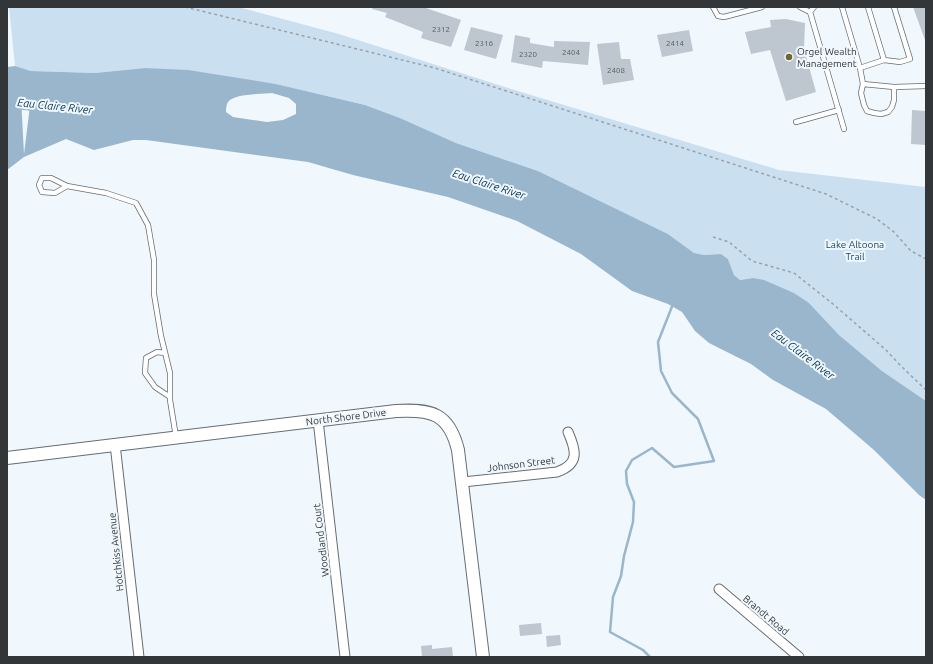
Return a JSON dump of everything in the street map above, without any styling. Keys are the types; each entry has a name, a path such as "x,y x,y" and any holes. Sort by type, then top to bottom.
{"street":[{"name":"North Shore Drive","path":"7,458 409,410 419,410 434,414 448,425 456,439 483,657"},
{"name":"Woodland Court","path":"318,420 345,657"},
{"name":"Johnson Street","path":"462,482 557,472 563,470 569,466 574,456 573,444 568,432"},
{"name":"Hotchkiss Avenue","path":"116,444 139,657"},
{"name":"Brandt Road","path":"718,589 799,657"}],"lane":[{"path":"712,7 718,16 724,17 762,7"},
{"path":"800,7 810,12 844,129"},
{"path":"810,12 814,7"},
{"path":"842,7 860,68 863,84 861,93 867,110 874,114 888,112 892,107 894,100 894,86"},
{"path":"868,7 884,60"},
{"path":"860,68 884,60 900,62 910,59 894,7"},
{"path":"863,84 926,86"},
{"path":"796,122 839,110"},
{"path":"67,186 55,194 42,192 39,185 42,178 51,178 67,186 106,193 136,204 148,225 154,260 154,294 161,336 170,373 170,397 176,437"},
{"path":"165,352 157,352 146,358 145,373 155,387 170,397"}],"path":[{"path":"186,7 435,68 826,194 877,219 894,232 911,251 926,259"},
{"path":"713,237 729,242 752,261 794,273 844,313 886,350 900,366 926,390"}],"green space":[{"name":"Lake Altoona Trail","path":"9,7 238,7 339,34 505,87 779,170 926,187 926,401 882,371 839,335 809,303 753,278 740,280 734,275 728,259 721,254 704,255 694,253 668,234 538,171 456,143 400,118 365,105 276,84 145,68 95,73 31,71 15,66"}],"water":[{"path":"15,66 31,71 95,73 145,68 188,70 276,84 365,105 400,118 456,143 538,171 668,234 694,253 704,255 721,254 728,259 734,275 740,280 753,278 764,280 794,293 809,303 839,335 882,371 926,401 926,500 919,495 874,450 826,409 773,380 751,364 709,343 695,331 682,312 668,304 632,291 581,254 517,221 448,197 353,175 308,162 146,140 133,140 94,150 66,139 24,157 7,170 7,67","holes":["272,93 289,98 296,104 296,114 283,120 267,122 233,117 226,112 226,106 231,99 248,95","21,98 31,98 24,154"]}],"building":[{"path":"373,7 423,7 461,20 451,47 421,38 423,32 385,17 387,13 372,9"},
{"path":"913,7 926,7 926,40 925,40"},
{"path":"786,19 805,23 804,49 816,92 786,101 770,50 751,54 745,32 771,27 770,20"},
{"path":"471,27 503,35 496,59 464,50"},
{"path":"689,30 693,51 662,57 657,35"},
{"path":"515,35 530,38 530,43 554,47 554,41 590,42 588,65 543,61 542,68 511,62"},
{"path":"619,42 621,59 630,59 634,80 603,85 597,44"},
{"path":"912,110 926,111 926,145 911,144"},
{"path":"541,623 542,634 520,636 519,625"},
{"path":"560,635 561,645 547,647 546,636"},
{"path":"432,645 432,649 452,647 453,657 422,657 421,646"}],"waterway":[{"name":"Eau Claire River","path":"7,100 51,105"},
{"path":"650,657 643,650 610,632 613,597 621,576 624,556 633,522 634,502 627,484 626,471 632,460 652,448 674,467 714,461 698,419 672,393 661,371 658,342 673,304"}],"place":[{"name":"Orgel Wealth Management","path":"789,57"}]}
